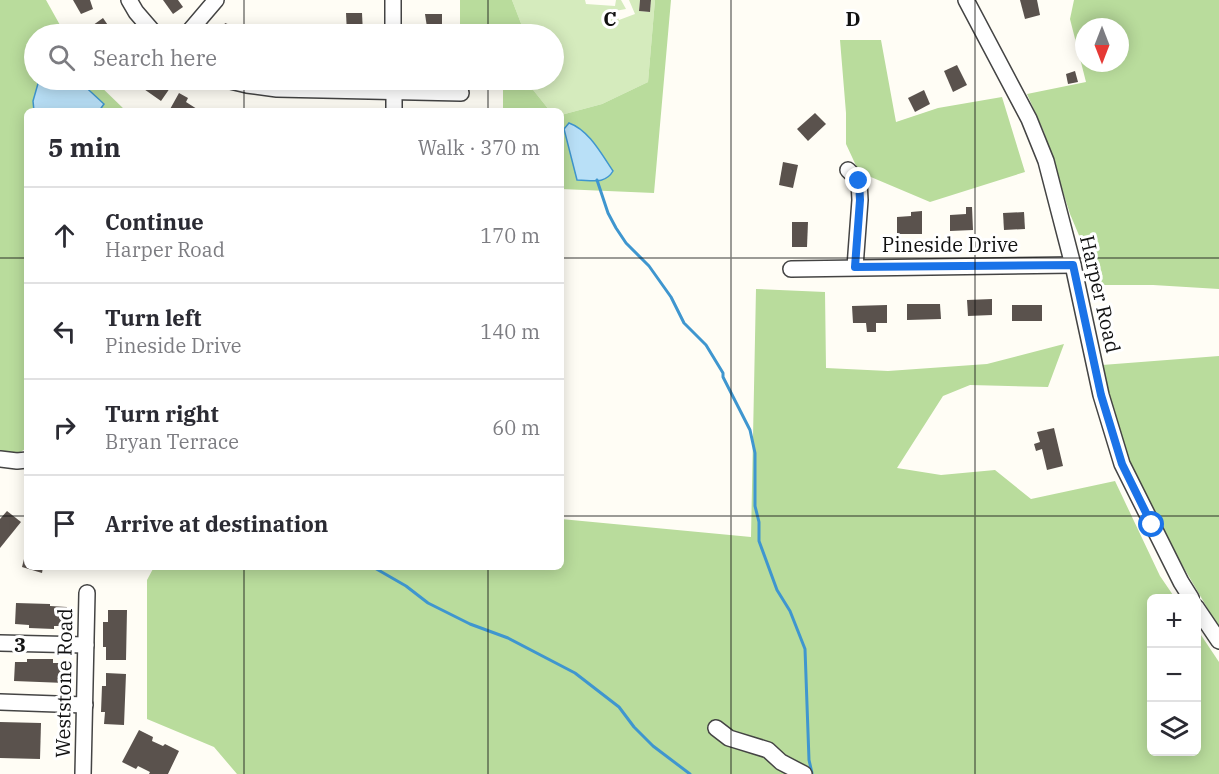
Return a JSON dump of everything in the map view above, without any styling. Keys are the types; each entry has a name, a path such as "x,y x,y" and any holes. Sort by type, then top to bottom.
{"street":[{"path":"129,0 146,24"},
{"path":"196,24 216,0"},
{"path":"393,0 393,24"},
{"name":"Harper Road","path":"966,0 1029,119 1055,190 1101,395 1122,464 1188,594"},
{"path":"394,90 394,108"},
{"path":"432,90 461,93"},
{"path":"848,170 859,181 860,200 855,267"},
{"name":"Pineside Drive","path":"791,269 1073,265"},
{"path":"0,459 24,460"},
{"name":"Weststone Road","path":"83,774 87,593"},
{"path":"1201,613 1219,641"},
{"path":"0,643 86,645"},
{"path":"0,702 85,705"},
{"path":"716,728 729,738 768,750 782,762 804,774"}],"green space":[{"path":"0,0 46,0 59,24 24,24 24,90 104,90 123,108 24,108 24,450 0,464"},
{"path":"460,0 512,0 521,24 460,24"},
{"path":"512,0 585,0 586,4 615,6 616,0 621,0 626,9 615,11 619,20 635,14 629,0 640,0 639,11 650,12 651,0 655,0 648,82 602,104 564,114 564,108 548,108 533,90 564,90 564,24 521,24"},
{"path":"655,0 671,0 654,193 564,189 564,114 602,104 648,82"},
{"path":"1074,0 1219,0 1219,289 1100,285 1070,214 1044,132 1027,94 1086,82 1083,72 1129,72 1129,18 1075,18 1075,39 1070,19"},
{"path":"840,40 881,40 896,122 938,108 1002,97 1025,172 930,202 859,172 846,144"},
{"path":"503,90 533,90 548,108 503,108"},
{"path":"756,289 825,292 826,368 888,371 987,364 1064,344 1048,387 970,385 943,396 897,468 941,475 995,470 1031,499 1115,481 1160,576 1172,594 1147,594 1147,756 1201,756 1201,635 1219,662 1219,774 237,774 214,747 147,719 147,580 152,570 564,570 564,519 751,537"},
{"path":"1219,356 1219,628 1153,515 1133,472 1102,365"}],"water":[{"path":"36,90 89,90 104,104 101,108 34,108"},
{"path":"569,123 589,137 613,171 606,178 597,181 577,180 564,129"}],"building":[{"path":"73,0 90,0 93,9 81,14"},
{"path":"163,0 178,0 183,7 173,14"},
{"path":"640,0 651,0 650,12 639,11"},
{"path":"1020,0 1037,0 1040,15 1025,19"},
{"path":"346,13 362,13 363,24 347,24"},
{"path":"425,14 442,14 442,24 426,24"},
{"path":"103,18 107,24 95,24"},
{"path":"957,65 967,85 953,92 944,71"},
{"path":"1075,71 1078,82 1068,84 1066,74"},
{"path":"145,90 169,90 161,101"},
{"path":"924,90 930,104 915,112 908,98"},
{"path":"179,93 188,98 186,102 195,108 171,108"},
{"path":"815,113 826,124 808,141 797,129"},
{"path":"783,162 798,165 793,188 779,185"},
{"path":"966,207 972,207 973,230 950,231 950,215 966,214"},
{"path":"922,211 922,234 897,234 897,217 911,216 911,212"},
{"path":"1024,212 1025,229 1004,230 1003,213"},
{"path":"792,222 808,222 807,247 792,247"},
{"path":"992,299 992,315 968,316 967,300"},
{"path":"907,304 940,304 941,319 907,320"},
{"path":"887,305 887,323 876,323 876,332 867,332 866,323 853,323 852,306"},
{"path":"1012,305 1042,305 1042,321 1012,321"},
{"path":"1054,428 1063,466 1047,470 1042,449 1036,451 1034,444 1040,442 1037,432"},
{"path":"7,511 21,522 0,548 0,519"},
{"path":"16,603 67,607 66,626 54,626 54,629 29,628 29,625 15,624"},
{"path":"108,610 127,610 126,660 106,660 106,647 103,647 103,622 108,622"},
{"path":"27,659 53,659 53,663 66,663 65,683 14,681 15,662 27,662"},
{"path":"106,673 126,674 124,725 104,724 105,712 101,712 102,686 106,686"},
{"path":"0,722 41,723 40,759 0,758"},
{"path":"139,730 153,737 152,741 179,751 168,774 149,774 150,772 138,766 136,769 122,762"}],"waterway":[{"path":"597,180 608,213 616,228 626,243 649,266 671,297 684,323 706,345 723,373 750,430 755,453 755,506 759,522 759,541 777,590 790,611 805,649 809,760 812,773"},
{"path":"378,570 406,586 428,603 470,624 508,638 575,673 619,707 634,727 653,746 690,774"}],"route":[{"path":"859,181 860,200 855,267 1073,265 1101,395 1122,464 1152,525"}]}
